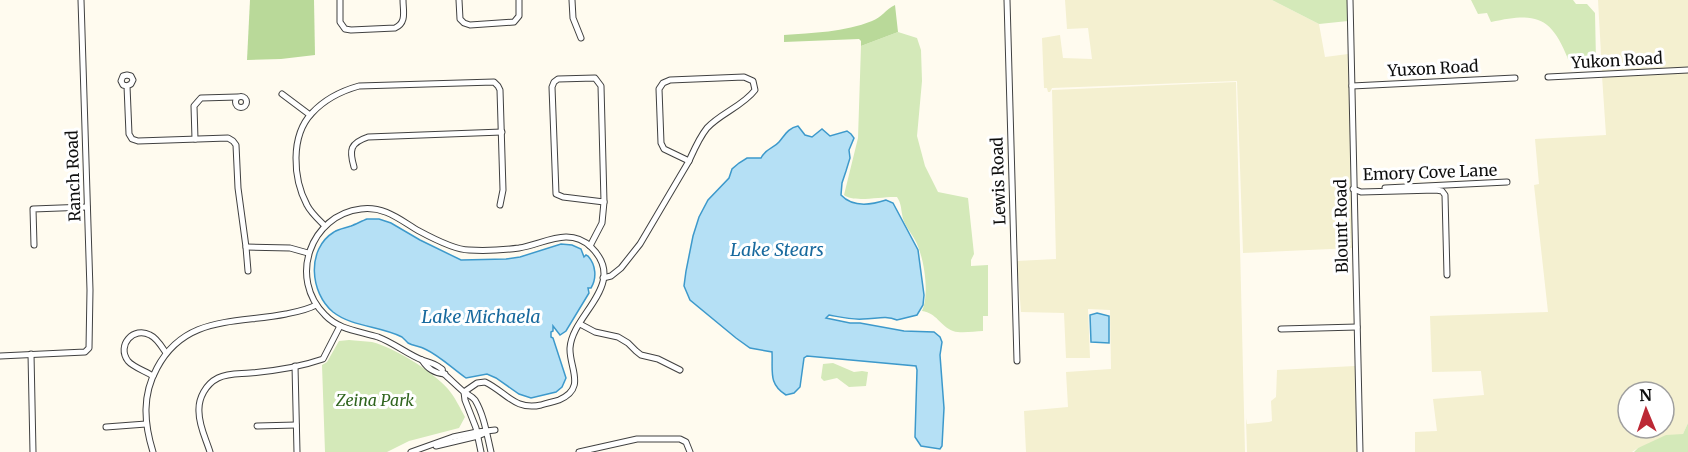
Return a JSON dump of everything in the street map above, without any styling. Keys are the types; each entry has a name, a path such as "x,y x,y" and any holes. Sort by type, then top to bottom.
{"street":[{"name":"Ranch Road","path":"31,354 85,352 89,348 90,290 81,0"},
{"path":"339,0 340,22 345,29 351,30 399,27 403,20 403,0"},
{"path":"459,0 460,19 470,25 514,22 519,16 519,0"},
{"path":"572,0 573,18 581,38"},
{"name":"Lewis Road","path":"1007,0 1017,361"},
{"name":"Blount Road","path":"1350,0 1360,452"},
{"name":"Yukon Road","path":"1548,77 1688,70"},
{"path":"603,278 611,276 621,268 640,244 689,161 697,142 707,129 750,97 754,90 753,81 744,77 670,80 663,83 659,89 661,143 664,149 689,161"},
{"path":"590,246 602,224 604,202 601,86 596,78 558,79 552,87 556,194 563,197 604,202"},
{"name":"Yuxon Road","path":"1352,86 1515,78"},
{"path":"325,226 308,206 298,183 295,159 297,146 310,115 330,98 359,86 494,82 500,90 503,190 500,205"},
{"path":"127,86 129,134 132,139 138,141 228,138 236,145 238,188 248,271"},
{"path":"282,94 310,115"},
{"path":"195,139 194,106 197,101 201,98 237,97"},
{"path":"354,167 351,154 353,146 359,140 368,137 502,132"},
{"name":"Emory Cove Lane","path":"1353,189 1507,182"},
{"path":"1353,189 1361,192 1442,191 1445,195 1447,275"},
{"path":"34,245 33,208 87,207"},
{"path":"464,392 477,383 483,382 490,384 514,402 524,406 534,406 562,398 569,393 574,383 575,373 570,347 573,336 600,291 603,278 600,259 590,246 579,239 566,236 517,248 466,250 429,236 393,215 372,209 347,212 335,218 318,234 308,254 306,279 316,305 328,318 340,326 389,342 438,366 464,392 475,401 491,452"},
{"path":"246,247 290,248 308,254"},
{"path":"153,452 146,424 146,401 153,376 166,352 181,339 211,324 285,314 306,310 316,305"},
{"path":"580,324 595,332 618,337 641,355 658,359 680,370"},
{"path":"210,452 198,409 201,398 211,383 229,374 295,366 324,358 340,326"},
{"path":"1281,329 1357,327"},
{"path":"153,376 131,364 127,359 124,352 127,339 132,335 147,333 154,337 166,352"},
{"path":"0,356 31,354 33,452"},
{"path":"295,366 297,452"},
{"path":"464,392 478,434 481,452"},
{"path":"106,427 146,424"},
{"path":"257,426 296,425"},
{"path":"412,452 495,430"},
{"path":"579,452 637,439 680,439 686,442 691,452"}],"shaded area":[{"path":"1065,0 1272,0 1319,24 1325,57 1348,54 1353,248 1243,253 1237,81 1052,88 1048,92 1047,88 1044,88 1042,38 1060,35 1063,58 1092,59 1088,28 1067,29"},
{"path":"1598,0 1688,0 1688,68 1602,72"},
{"path":"1688,72 1688,423 1683,434 1676,436 1676,380 1616,380 1616,440 1664,440 1632,452 1415,452 1415,432 1437,431 1433,399 1484,395 1481,371 1432,372 1430,316 1548,312 1534,185 1539,184 1535,139 1606,135 1602,76"},
{"path":"1236,82 1245,452 1026,452 1024,411 1068,407 1066,372 1111,369 1110,310 1088,309 1090,358 1066,358 1064,313 1021,312 1017,261 1056,259 1052,90"},
{"path":"1355,366 1357,452 1247,452 1246,418 1247,424 1272,421 1271,401 1276,397 1277,370"}],"green space":[{"path":"250,0 314,0 315,55 247,60"},
{"path":"1272,0 1348,0 1348,21 1319,24"},
{"path":"1471,0 1573,0 1576,4 1587,4 1595,13 1596,61 1593,64 1586,64 1568,59 1555,34 1540,21 1520,18 1491,22 1487,13 1478,14"},
{"path":"895,5 898,32 861,46 859,39 784,42 784,35 862,25 875,20"},
{"path":"898,32 917,38 921,50 922,81 917,136 925,166 938,192 968,198 974,254 971,266 988,265 988,316 983,316 983,331 953,331 931,314 922,311 926,295 923,265 918,247 904,221 897,197 854,199 844,195 858,138 861,46"},
{"name":"Zeina Park","path":"349,340 381,345 402,355 433,375 451,392 465,417 459,428 409,441 387,452 325,452 322,365 327,362 339,341"},
{"path":"833,363 854,372 868,372 866,386 849,387 837,378 824,381 821,378 823,364"},
{"path":"1688,423 1688,452 1634,452 1655,440 1676,440 1676,434 1683,434"}],"water":[{"name":"Lake Stears","path":"798,126 805,135 812,137 822,129 830,136 847,131 851,134 854,138 849,150 850,158 842,183 841,195 857,204 886,200 893,203 918,250 924,295 923,305 917,315 897,320 884,317 855,319 829,315 826,318 904,331 934,332 940,337 944,408 940,449 921,446 915,437 916,366 807,356 804,358 800,387 794,393 786,395 774,382 772,352 750,348 690,300 684,286 686,271 693,236 708,200 729,178 732,169 739,163 747,158 761,158 789,130"},
{"name":"Lake Michaela","path":"367,219 379,219 391,223 461,260 520,257 561,244 581,249 584,257 588,256 593,263 595,272 593,284 591,288 588,288 589,293 566,331 560,335 553,326 551,332 566,378 562,387 556,392 531,398 519,394 487,374 466,378 436,355 408,343 402,337 357,324 333,312 325,304 316,283 314,271 319,249 325,240 336,231"},
{"path":"1097,313 1109,316 1109,343 1091,342 1090,315"}]}
